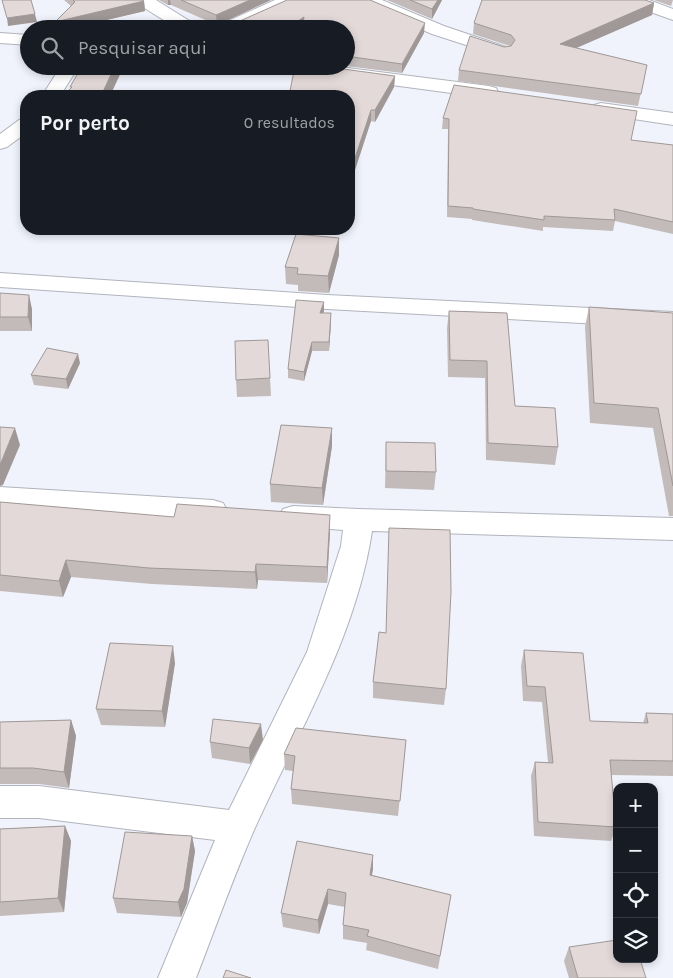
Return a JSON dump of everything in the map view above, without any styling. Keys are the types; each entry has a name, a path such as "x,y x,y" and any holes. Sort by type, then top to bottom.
{"street":[{"path":"144,0 176,20"},
{"path":"244,20 289,0"},
{"path":"368,0 438,30 503,52"},
{"path":"634,0 673,15"},
{"path":"0,38 20,39"},
{"path":"55,90 64,75"},
{"path":"355,75 503,94"},
{"path":"581,106 673,119"},
{"path":"0,143 20,128"},
{"path":"0,280 327,302 673,320"},
{"path":"0,497 239,512"},
{"path":"269,514 359,520 673,529"},
{"path":"177,978 238,827 323,652 356,546 359,520"},
{"path":"0,802 39,802 238,827"}],"building":[{"path":"2,0 31,0 35,14 7,18"},
{"path":"73,0 144,1 57,20 75,2"},
{"path":"181,0 250,0 216,15"},
{"path":"287,0 370,0 425,23 402,64 355,57 355,20 304,20 304,17 300,20 242,20"},
{"path":"410,0 438,0 432,9"},
{"path":"482,0 645,0 654,3 560,44 647,65 641,94 459,70 470,36 504,47 511,46 515,40 511,35 474,23"},
{"path":"355,71 395,76 375,110 371,110 355,158 355,90 290,90 293,75 355,75"},
{"path":"77,75 111,75 104,90 69,90 72,87 70,87"},
{"path":"454,85 637,111 631,140 673,145 673,222 614,209 615,220 544,216 544,220 473,208 448,206 449,119 443,118"},
{"path":"296,235 339,238 328,276 297,274 298,268 285,267"},
{"path":"0,293 29,295 28,317 0,317"},
{"path":"296,300 324,302 320,313 331,313 329,342 312,342 304,372 288,369"},
{"path":"589,307 673,313 673,486 658,408 594,403"},
{"path":"449,311 507,313 515,406 555,408 558,447 488,443 487,361 450,360"},
{"path":"268,340 270,378 236,380 235,341"},
{"path":"47,348 78,354 66,379 31,375"},
{"path":"281,425 332,428 322,488 270,484"},
{"path":"0,427 15,428 0,465"},
{"path":"386,442 435,443 436,472 386,471"},
{"path":"0,502 174,517 177,504 330,515 327,567 256,564 255,572 149,568 66,560 59,581 0,575"},
{"path":"389,528 450,530 451,592 446,689 373,682 379,632 386,633"},
{"path":"110,643 173,646 162,711 96,709"},
{"path":"524,650 583,653 590,721 648,723 646,713 673,714 673,761 610,760 613,827 538,822 535,762 553,763 545,687 527,686"},
{"path":"213,719 261,724 249,748 210,742"},
{"path":"71,720 64,772 33,768 0,768 0,722"},
{"path":"296,728 406,740 400,801 291,789 295,756 284,754"},
{"path":"65,826 58,898 0,902 0,829"},
{"path":"125,832 192,836 184,889 178,902 113,898"},
{"path":"297,841 373,855 370,875 451,895 440,956 367,936 369,930 343,925 346,893 328,889 318,920 281,913"},
{"path":"613,941 613,963 641,963 646,978 578,978 569,947"},
{"path":"226,970 251,978 223,978"}]}
